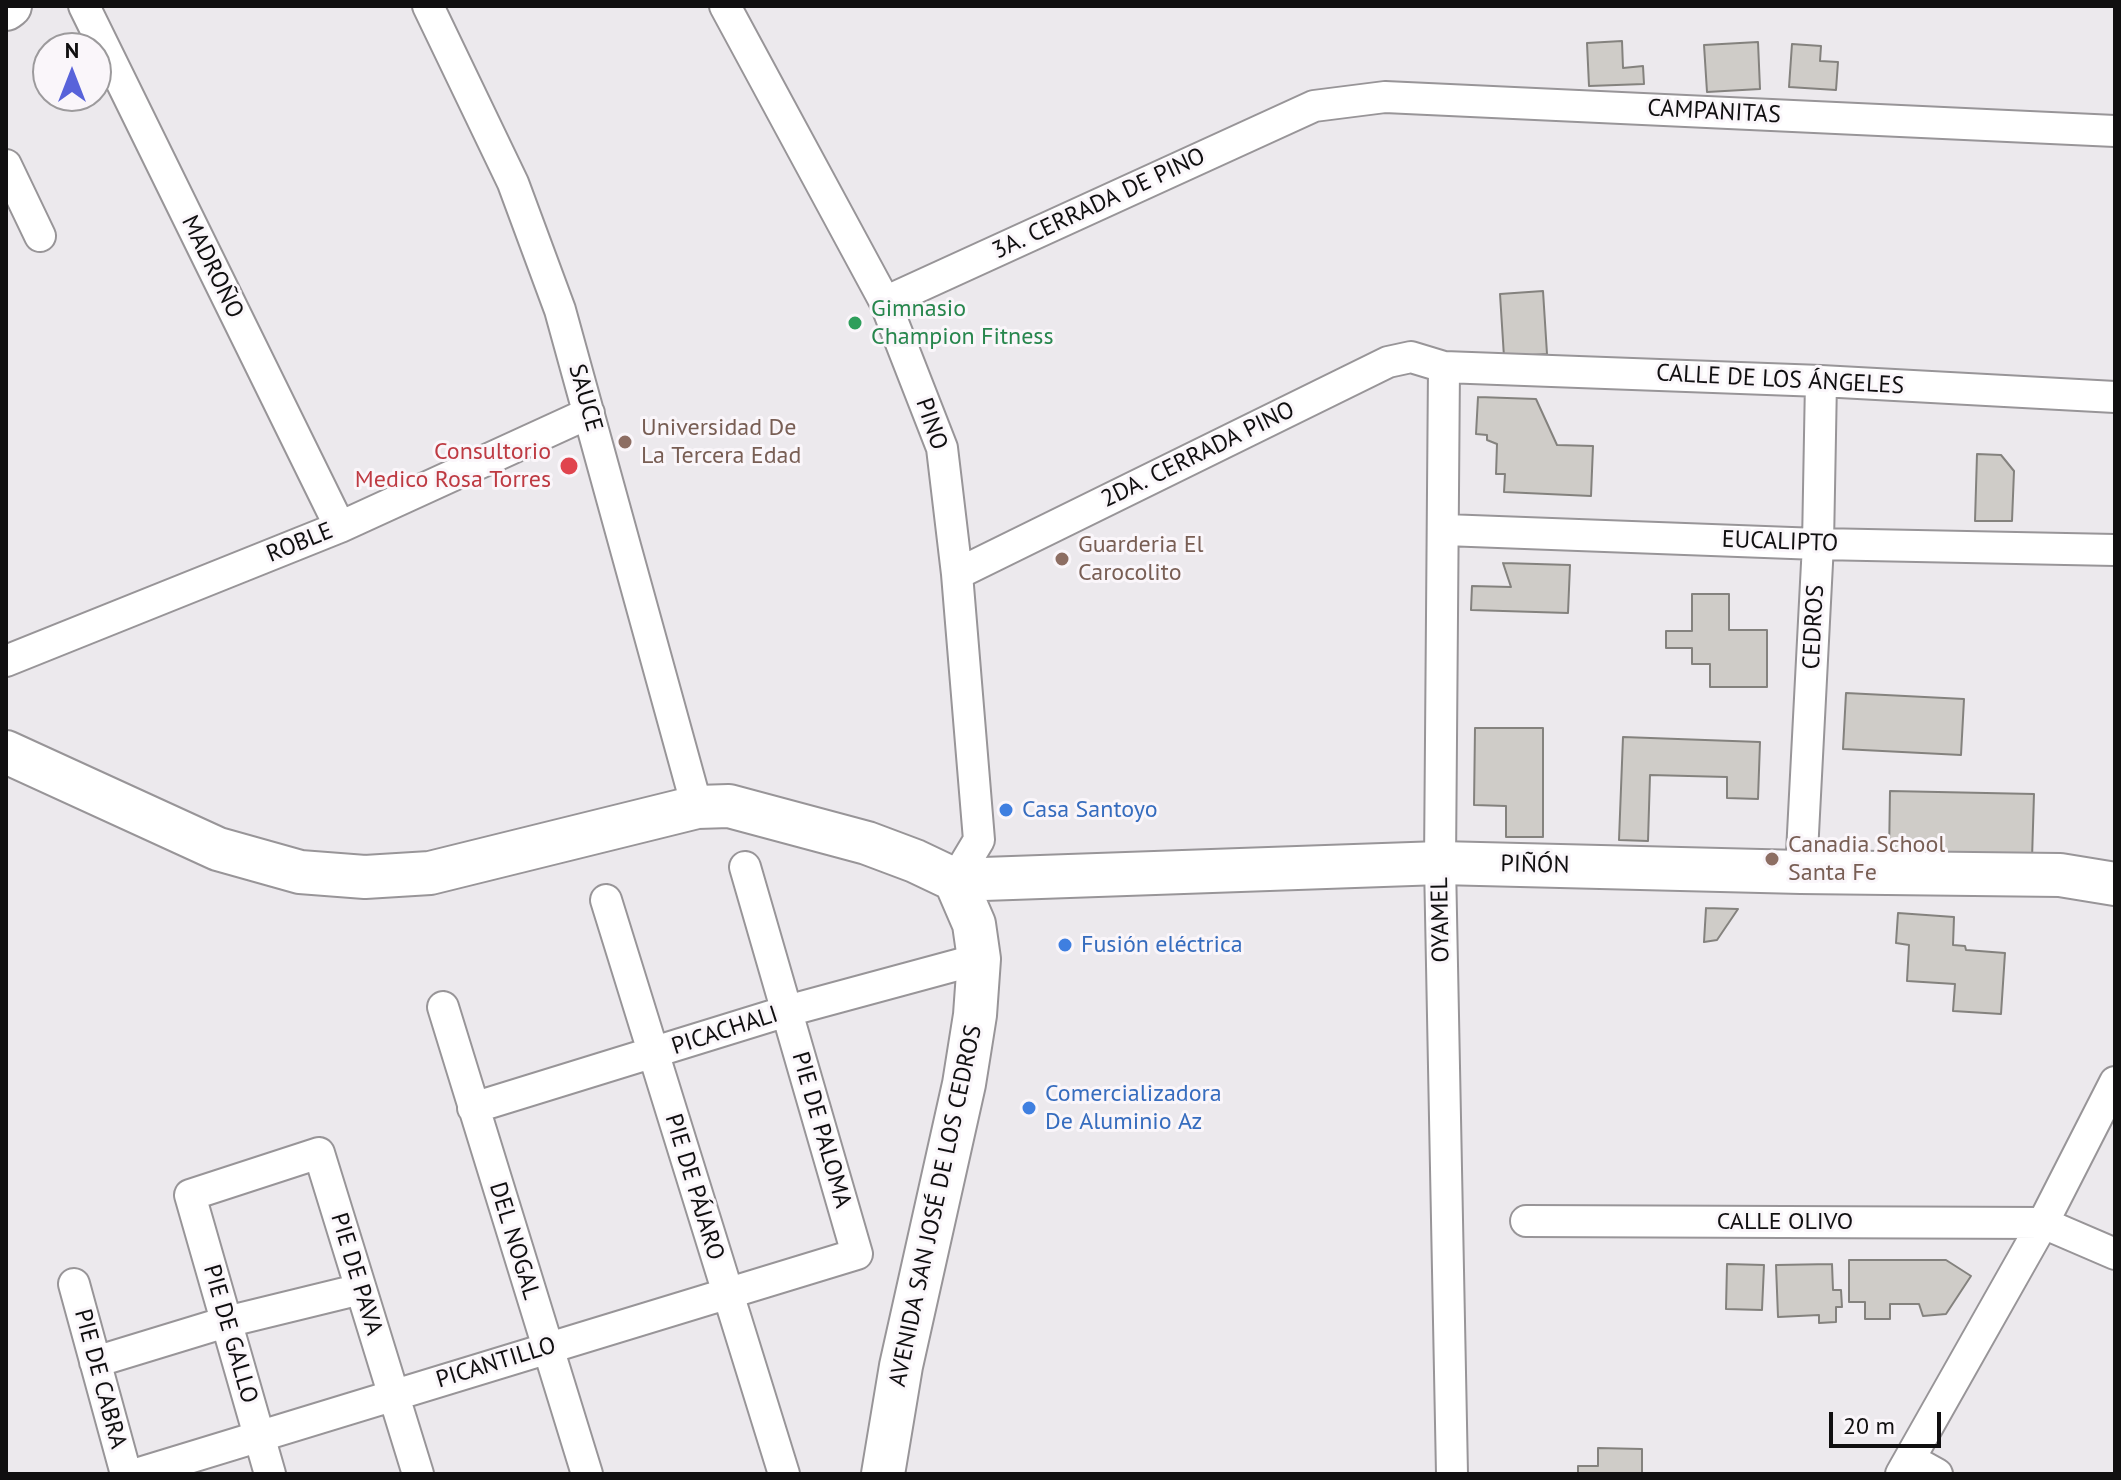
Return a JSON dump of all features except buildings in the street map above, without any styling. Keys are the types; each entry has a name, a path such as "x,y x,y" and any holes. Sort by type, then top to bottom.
{"street":[{"name":"MADROÑO","path":"84,6 340,527"},
{"name":"SAUCE","path":"428,6 513,183 560,310 697,807"},
{"name":"PINO","path":"725,6 885,302 942,448 957,574 979,840 955,880"},
{"name":"CAMPANITAS","path":"1314,106 1385,97 2115,131"},
{"name":"3A. CERRADA DE PINO","path":"885,302 1314,106"},
{"path":"6,165 40,236"},
{"name":"2DA. CERRADA PINO","path":"957,574 1388,362 1411,357 1444,367"},
{"name":"CALLE DE LOS ÁNGELES","path":"1444,367 1821,381 2115,397"},
{"name":"OYAMEL","path":"1444,367 1440,863 1452,1474"},
{"name":"CEDROS","path":"1801,872 1818,544 1821,381"},
{"name":"ROBLE","path":"6,661 340,527 589,413"},
{"name":"EUCALIPTO","path":"1445,530 1818,544 2115,550"},
{"path":"6,752 218,849 300,872 365,877 430,873 697,807 729,806 867,843 955,880"},
{"name":"PIÑÓN","path":"955,880 1440,863 2060,875 2115,884"},
{"name":"PIE DE PALOMA","path":"745,867 857,1254"},
{"name":"AVENIDA SAN JOSÉ DE LOS CEDROS","path":"883,1474 901,1366 964,1084 975,1015 979,959 974,924 955,880"},
{"name":"PIE DE PÁJARO","path":"606,900 784,1474"},
{"name":"PICACHALI","path":"473,1108 787,1011 979,959"},
{"name":"DEL NOGAL","path":"443,1007 587,1474"},
{"path":"1937,1474 1906,1466 2043,1223 2115,1082"},
{"name":"PIE DE GALLO","path":"270,1474 190,1195 319,1153"},
{"name":"PIE DE PAVA","path":"319,1153 418,1474"},
{"name":"CALLE OLIVO","path":"1526,1221 2043,1223"},
{"path":"2043,1223 2115,1254"},
{"name":"PICANTILLO","path":"136,1474 857,1254"},
{"name":"PIE DE CABRA","path":"74,1284 126,1474"},
{"path":"95,1362 226,1322 361,1289"}],"place":[{"name":"Gimnasio Champion Fitness","path":"855,323"},
{"name":"Universidad De La Tercera Edad","path":"625,442"},
{"name":"Consultorio Medico Rosa Torres","path":"569,466"},
{"name":"Guarderia El Carocolito","path":"1062,559"},
{"name":"Casa Santoyo","path":"1006,810"},
{"name":"Canadia School Santa Fe","path":"1772,859"},
{"name":"Fusión eléctrica","path":"1065,945"},
{"name":"Comercializadora De Aluminio Az","path":"1029,1108"}]}
